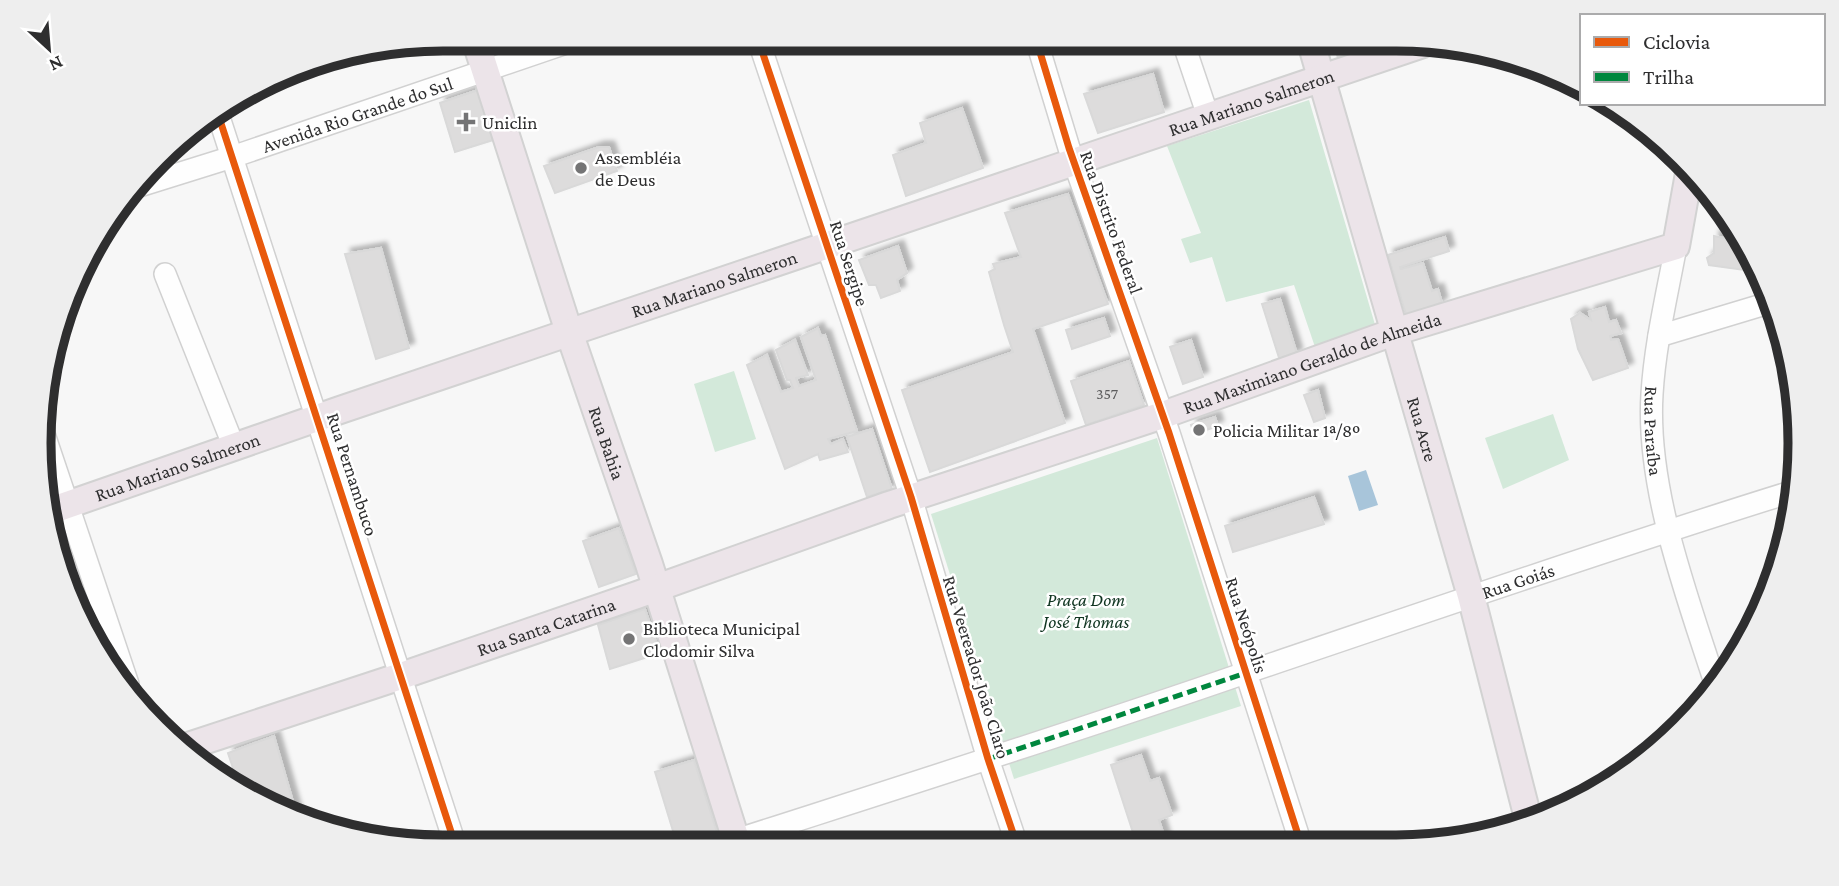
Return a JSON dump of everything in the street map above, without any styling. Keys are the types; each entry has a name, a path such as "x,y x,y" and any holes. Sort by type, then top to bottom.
{"main road":[{"name":"Rua Bahia","path":"479,51 569,332 656,589 726,835"},
{"name":"Rua Acre","path":"1314,51 1471,596 1527,812"},
{"name":"Rua Mariano Salmeron","path":"57,509 827,244 1401,51"},
{"name":"Rua Paraíba","path":"1676,246 1688,181"},
{"name":"Rua Maximiano Geraldo de Almeida","path":"911,498 1163,415 1394,332 1676,246"},
{"name":"Rua Santa Catarina","path":"192,745 656,589 911,498"}],"street":[{"name":"Avenida Rio Grande do Sul","path":"149,183 540,51"},
{"name":"Rua Sergipe","path":"762,51 911,498"},
{"name":"Rua Distrito Federal","path":"1040,51 1074,161 1163,415"},
{"path":"1186,51 1208,116"},
{"name":"Rua Pernambuco","path":"221,120 452,835"},
{"name":"Rua Paraíba","path":"1676,246 1659,337 1652,394 1653,447 1667,530 1712,674"},
{"path":"165,274 234,447"},
{"path":"1659,337 1762,305"},
{"name":"Rua Neópolis","path":"1163,415 1298,835"},
{"path":"54,490 57,509 121,666"},
{"name":"Rua Goiás","path":"756,835 1667,530 1785,494"},
{"name":"Rua Veereador João Claro","path":"911,498 988,759 1014,835"}],"green space":[{"path":"1309,100 1376,328 1315,347 1294,285 1226,302 1212,257 1190,263 1181,239 1201,233 1167,146"},
{"path":"734,371 756,439 715,452 694,384"},
{"path":"1553,414 1569,460 1503,489 1485,438"},
{"name":"Praça Dom José Thomas","path":"1157,438 1241,706 1014,779 931,514"}],"water":[{"path":"1366,470 1378,505 1359,511 1348,476"}],"building":[{"path":"1336,51 1359,51 1338,58"},
{"path":"1153,74 1164,112 1098,133 1084,94"},
{"name":"Uniclin","path":"478,90 493,140 455,152 440,103"},
{"path":"962,108 983,168 906,196 893,155 926,143 920,123"},
{"name":"Assembléia de Deus","path":"599,147 609,147 617,171 555,193 544,166"},
{"path":"1068,194 1108,304 1033,329 1065,423 930,472 902,390 1013,352 989,272 995,269 993,264 1021,257 1005,213"},
{"path":"1714,236 1731,240 1748,270 1709,265 1707,258 1714,253"},
{"path":"1445,237 1449,251 1400,267 1401,269 1423,263 1432,291 1438,289 1442,303 1437,304 1438,307 1407,318 1388,255"},
{"path":"898,246 907,273 897,280 900,291 881,298 876,285 869,285 859,260"},
{"path":"381,248 409,348 376,359 345,254"},
{"path":"1280,299 1297,354 1280,361 1262,304"},
{"path":"1605,307 1609,322 1616,320 1621,333 1610,336 1611,340 1618,339 1628,368 1593,380 1578,349 1571,319 1580,313 1591,320 1589,312"},
{"path":"1104,318 1110,336 1072,349 1066,330"},
{"path":"818,328 821,336 825,335 857,431 828,439 831,444 843,439 848,452 820,460 818,454 785,469 747,365 767,355 781,392 793,388 790,380 787,380 776,350 795,340 808,375 796,378 799,386 816,380 801,337"},
{"path":"1191,340 1203,377 1183,384 1170,347"},
{"path":"1129,361 1144,405 1086,425 1071,381"},
{"path":"1318,390 1325,418 1314,422 1304,395"},
{"name":"Policia Militar 1ª/8º","path":"1215,417 1218,426 1194,434 1191,425"},
{"path":"872,429 892,489 867,497 847,437"},
{"path":"1314,497 1324,524 1233,552 1225,526"},
{"path":"619,528 636,574 599,587 583,541"},
{"name":"Biblioteca Municipal Clodomir Silva","path":"645,609 660,653 610,669 598,625"},
{"path":"274,736 294,805 236,776 228,753"},
{"path":"1141,755 1150,781 1159,778 1172,815 1159,820 1164,835 1134,835 1111,765"},
{"path":"694,760 717,832 707,835 674,835 655,772"}],"marked path":[{"path":"988,759 1246,673"}],"cycle path":[{"path":"762,51 911,497 988,759 1014,835"},
{"path":"1040,51 1069,148 1169,433 1298,835"},
{"path":"220,121 452,835"}],"place":[{"name":"Uniclin","path":"466,122"},
{"name":"Assembléia de Deus","path":"581,168"},
{"name":"Policia Militar 1ª/8º","path":"1199,430"},
{"name":"Biblioteca Municipal Clodomir Silva","path":"629,639"}]}
